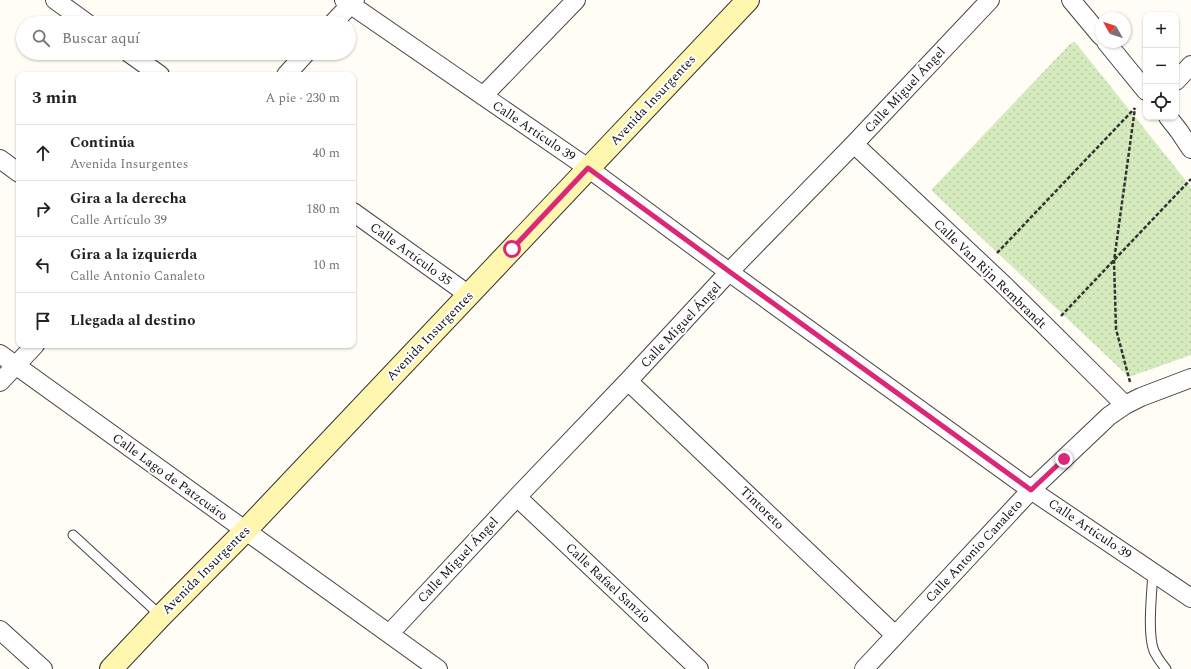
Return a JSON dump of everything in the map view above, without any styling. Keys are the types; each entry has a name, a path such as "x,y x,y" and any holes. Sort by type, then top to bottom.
{"street":[{"path":"55,0 77,16"},
{"path":"482,96 576,0"},
{"name":"Avenida Insurgentes","path":"111,669 469,295 748,0"},
{"name":"Calle Miguel Ángel","path":"390,633 584,426 990,0"},
{"path":"1071,0 1095,29"},
{"path":"339,16 350,2"},
{"name":"Calle Artículo 39","path":"350,2 482,96 588,168 1031,490 1191,598"},
{"path":"1111,48 1143,87"},
{"path":"139,60 156,72"},
{"path":"289,72 300,60"},
{"path":"1179,78 1191,65"},
{"path":"1170,120 1191,149"},
{"name":"Calle Van Rijn Rembrandt","path":"854,144 998,280 1125,405"},
{"path":"0,159 16,171"},
{"name":"Calle Artículo 35","path":"356,214 469,295"},
{"path":"0,382 32,348"},
{"name":"Calle Lago de Patzcuáro","path":"0,354 244,531 390,633 438,669"},
{"name":"Calle Antonio Canaleto","path":"864,669 1031,490 1100,424 1125,405 1141,397 1191,378"},
{"name":"Tintoreto","path":"628,381 895,635"},
{"name":"Calle Rafael Sanzio","path":"517,497 699,669"},
{"path":"0,630 43,669"}],"lane":[{"path":"73,535 161,616"},
{"path":"1153,572 1152,642 1154,651 1166,669"}],"path":[{"path":"995,255 1135,108 1114,261 1116,329 1130,382"},
{"path":"1060,317 1191,179"}],"green space":[{"path":"1075,42 1191,187 1191,355 1129,377 931,190 1071,43"}],"route":[{"path":"512,249 588,168 1031,490 1064,459"}]}
